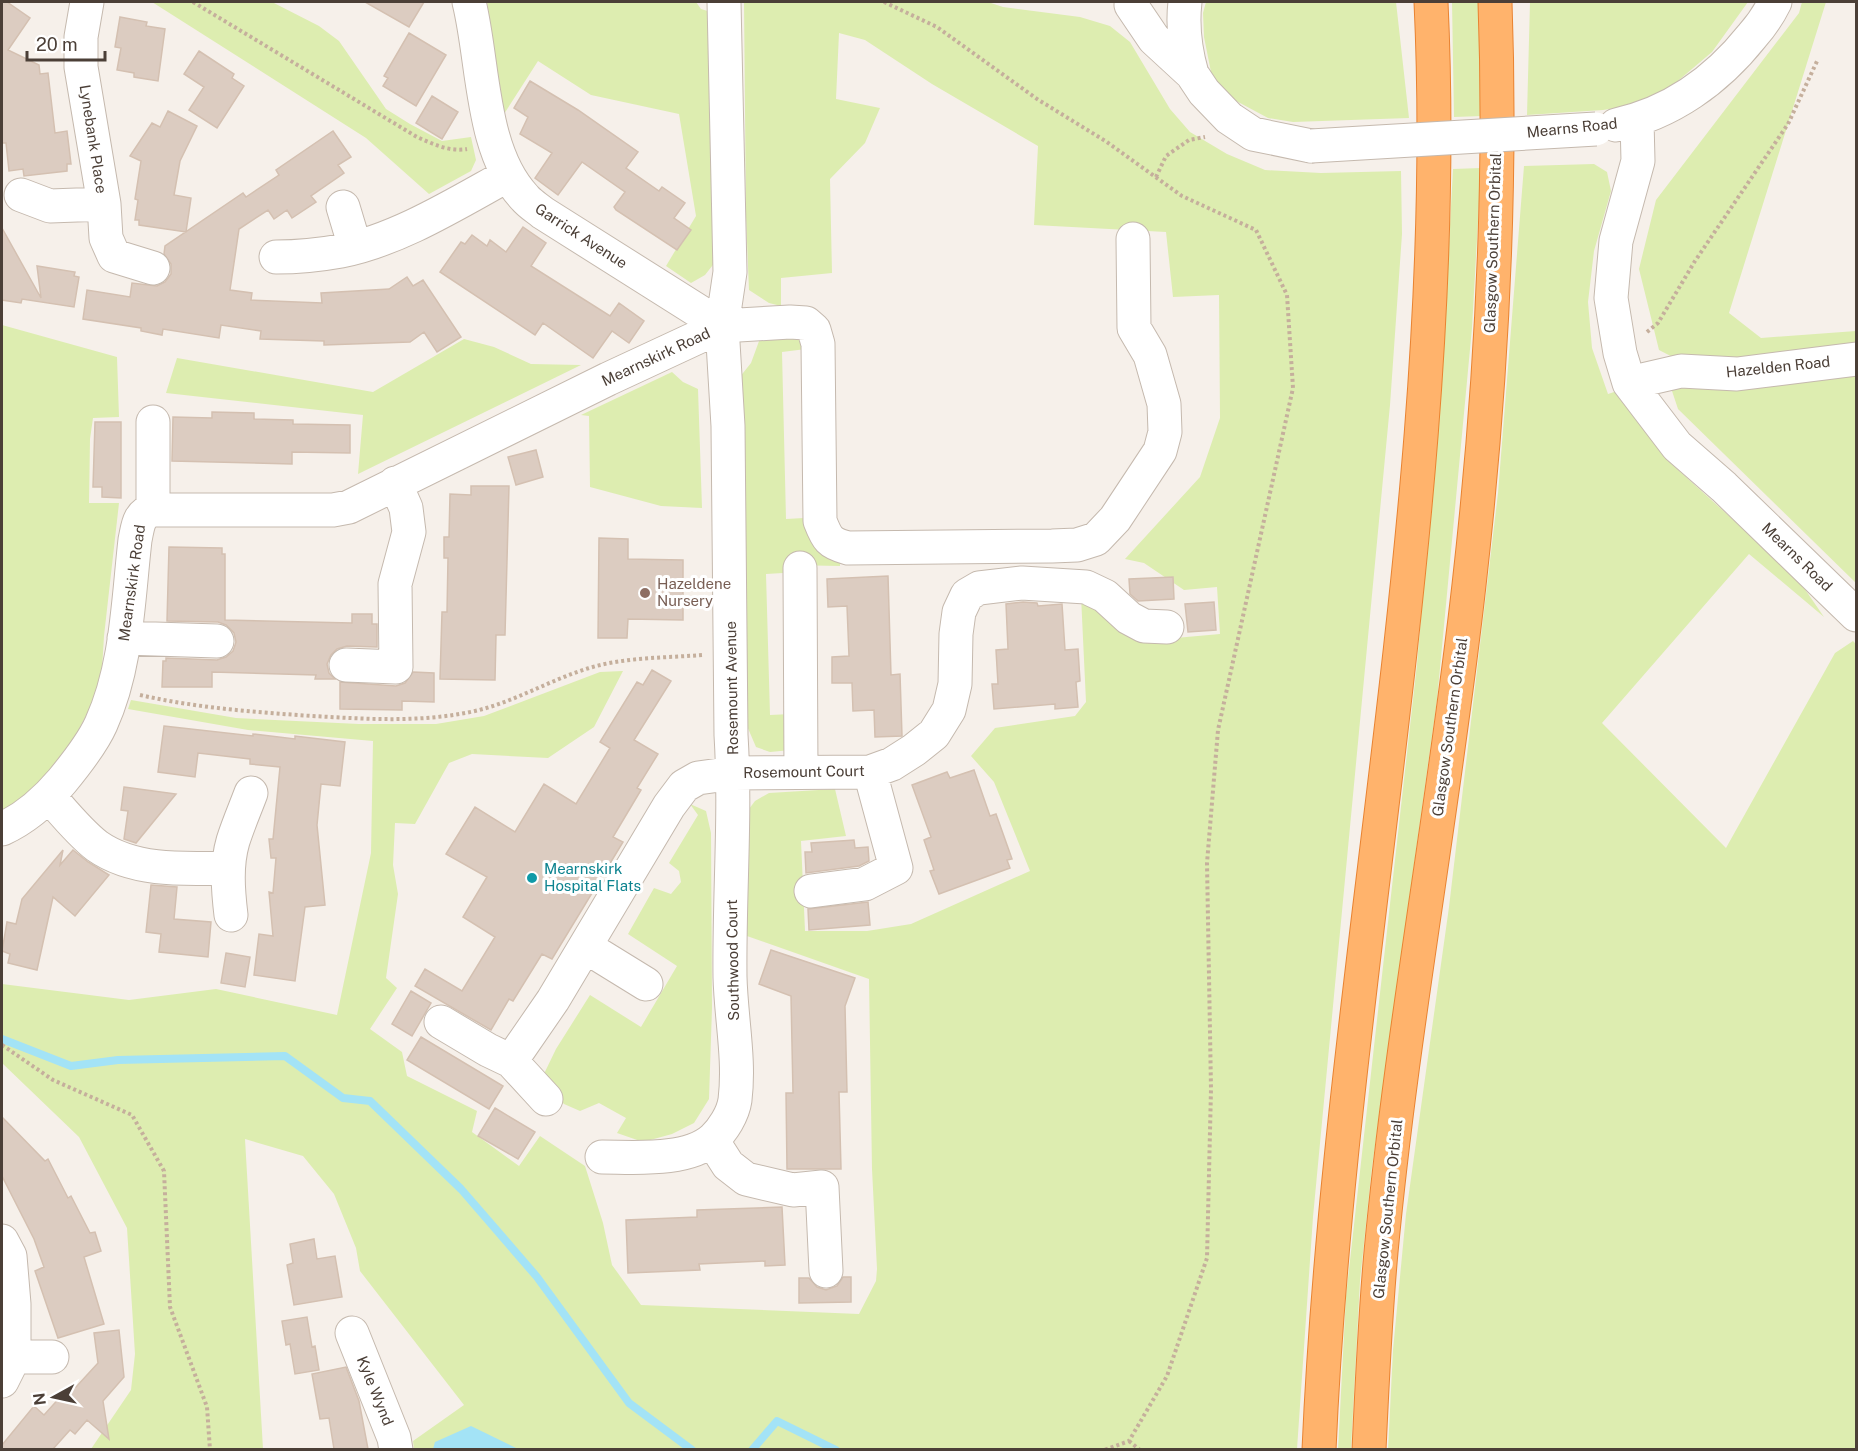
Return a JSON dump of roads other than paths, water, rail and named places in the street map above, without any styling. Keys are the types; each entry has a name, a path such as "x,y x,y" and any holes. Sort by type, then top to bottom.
{"highway":[{"path":"1412,2 1434,216"},
{"path":"1318,1449 1329,1281 1339,1174 1406,604 1424,411 1434,216 1431,2"},
{"name":"Glasgow Southern Orbital","path":"1369,1449 1381,1250 1407,1038 1469,584 1483,436 1497,212 1495,2"},
{"path":"1497,212 1508,2"}],"street":[{"name":"Lynebank Place","path":"87,2 81,37 81,67 104,204 106,238 114,256 153,268"},
{"name":"Garrick Avenue","path":"469,2 496,144 508,175 525,198 543,213 722,326"},
{"name":"Mearnskirk Road","path":"2,829 13,824 49,796 76,765 101,725 120,665 137,530 139,520 144,513 153,510 333,510 349,507 608,379 722,326 730,272 723,2"},
{"path":"1128,3 1146,9 1161,9 1176,2"},
{"name":"Mearns Road","path":"1185,2 1183,22 1185,46 1192,74"},
{"path":"1636,120 1676,102 1707,84 1737,56 1775,2"},
{"name":"Mearns Road","path":"1128,3 1154,39 1192,74 1204,92 1229,118 1253,134 1311,146 1596,129 1636,120 1638,161 1616,241 1611,298 1625,368 1677,446 1724,487 1857,615"},
{"path":"276,257 308,256 355,247 422,222 508,175"},
{"name":"Lynebank Place","path":"21,195 50,206 104,204"},
{"path":"343,207 355,247"},
{"path":"722,326 790,322 806,323 814,330 818,344 820,520 826,535 834,544 848,548 1077,545 1095,539 1115,519 1160,451 1165,432 1164,404 1159,381 1150,355 1134,328 1133,239"},
{"name":"Rosemount Avenue","path":"511,1061 553,1000 669,806 684,786 698,778 734,773 728,426 722,326"},
{"name":"Hazelden Road","path":"1625,368 1737,375 1857,359"},
{"path":"153,422 153,510"},
{"path":"346,665 396,667 395,584 409,532 406,507 395,483"},
{"path":"800,568 801,772"},
{"name":"Rosemount Court","path":"734,773 870,772 892,764 914,750 934,734 949,710 955,684 959,612 967,595 979,588 1022,583 1086,587 1105,596 1129,618 1144,627 1167,627"},
{"path":"124,638 217,641"},
{"path":"811,891 865,884 896,868 870,772"},
{"name":"Southwood Court","path":"602,1157 661,1157 687,1152 712,1140 727,1122 735,1103 737,1075 730,977 734,773"},
{"path":"231,915 228,868 233,840 250,793"},
{"path":"49,796 76,827 98,847 127,859 156,867 228,868"},
{"path":"586,947 646,984"},
{"path":"441,1022 511,1061 546,1098"},
{"path":"712,1140 728,1165 746,1179 793,1190 822,1187 826,1271"},
{"path":"2,1241 10,1256 15,1304 8,1369 52,1357"},
{"name":"Kyle Wynd","path":"352,1333 394,1438 396,1449"}],"water":[{"path":"471,1426 518,1449 433,1449 435,1442"}],"waterway":[{"path":"2,1039 71,1066 118,1060 285,1056 343,1098 370,1101 461,1189 537,1277 629,1403 692,1450"},
{"path":"752,1450 777,1421 836,1450"}],"place":[{"name":"Hazeldene Nursery","path":"645,593"},
{"name":"Mearnskirk Hospital Flats","path":"532,878"}]}
